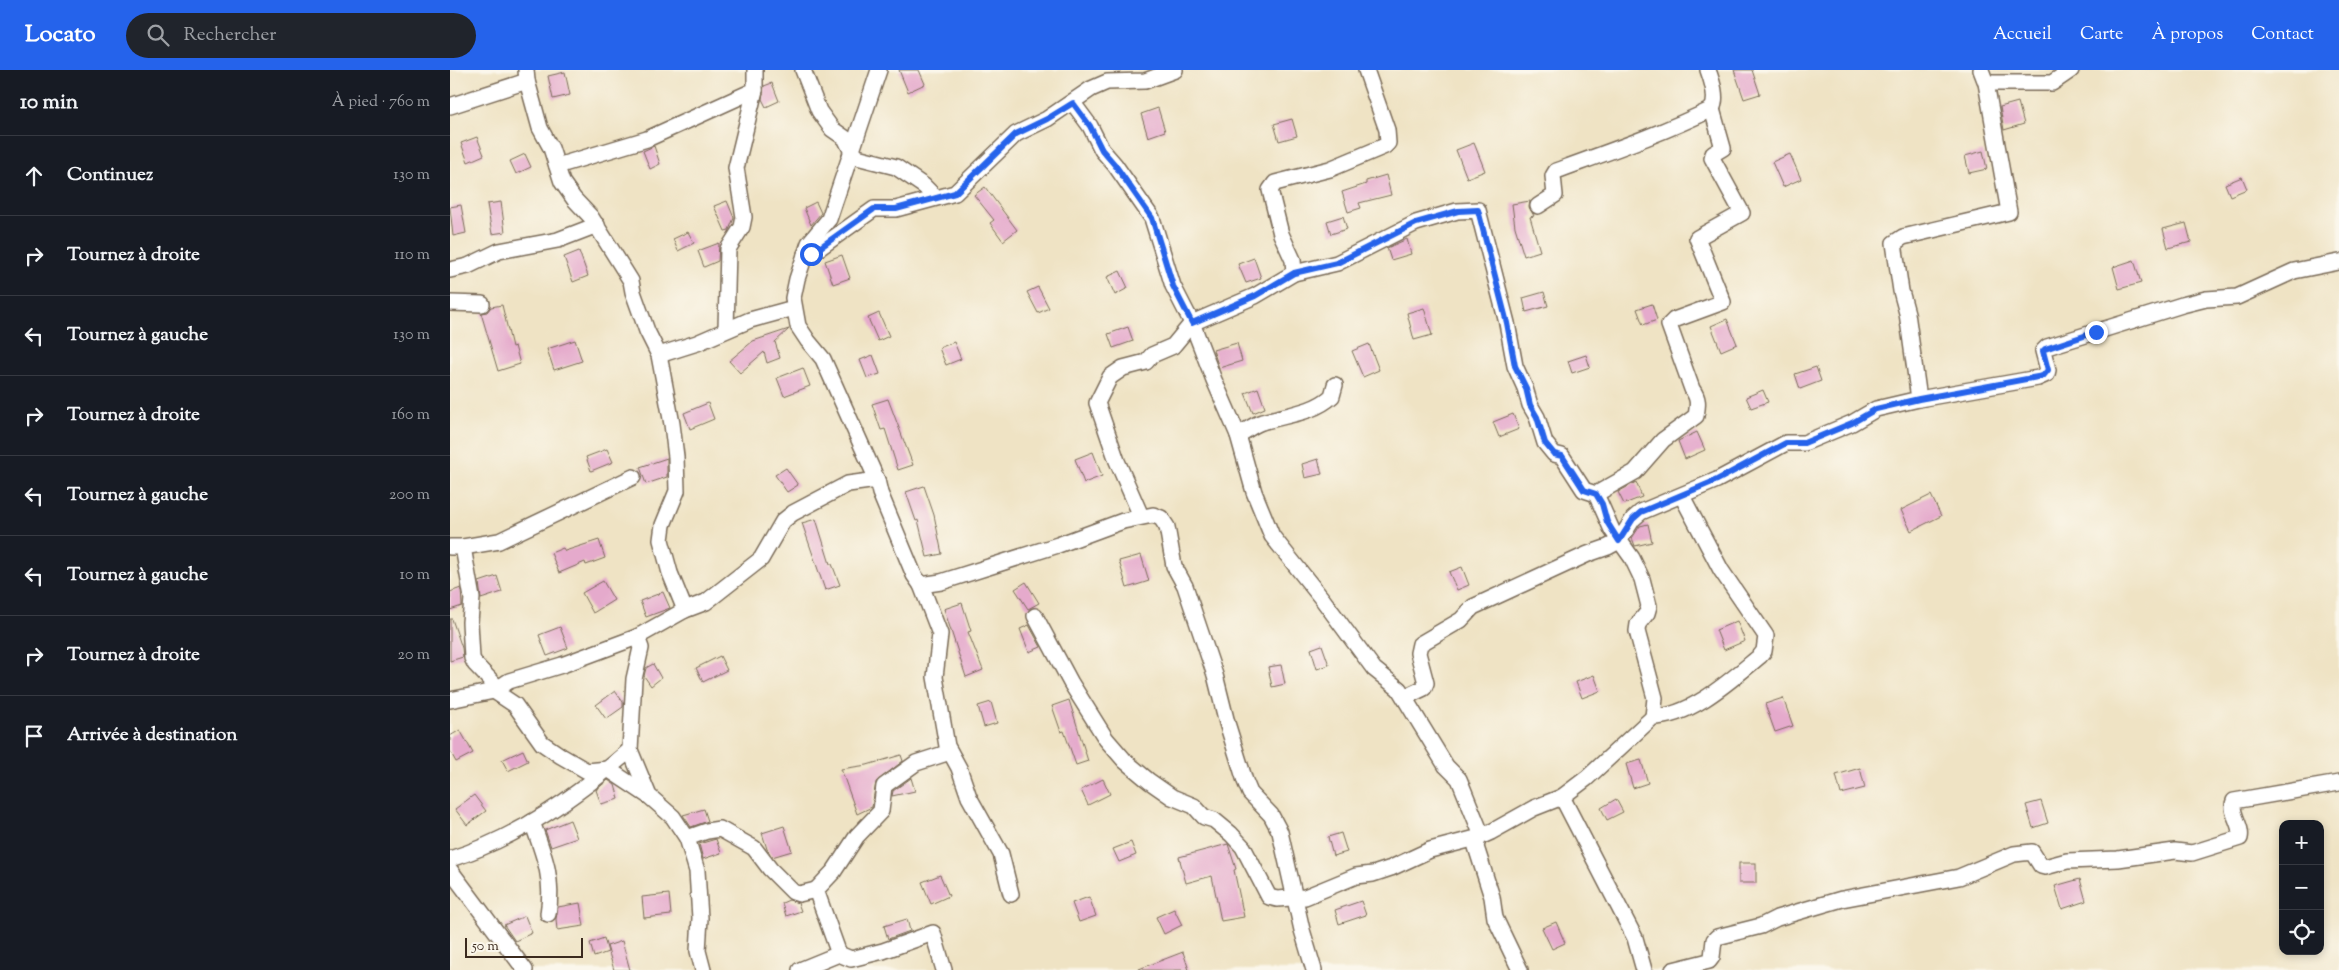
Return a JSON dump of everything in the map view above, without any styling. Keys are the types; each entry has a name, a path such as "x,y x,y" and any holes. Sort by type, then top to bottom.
{"street":[{"path":"726,329 728,249 742,226 744,217 736,168 755,90 755,70"},
{"path":"803,70 819,111 832,129 845,138 851,150 864,160 896,167 924,186 935,197"},
{"path":"879,70 829,219 809,243 805,254 795,287 794,308 798,326 823,359 848,420 877,480 880,493 912,571 921,585 940,634 935,677 947,746 959,768 969,797 1001,854 1011,894"},
{"path":"805,254 811,254 874,209 896,209 955,193 1016,134 1047,119 1073,103 1106,76 1145,81 1175,70"},
{"path":"1294,273 1293,260 1281,234 1270,190 1275,183 1330,170 1388,143 1387,130 1366,70"},
{"path":"1596,494 1635,472 1663,440 1696,416 1697,396 1692,389 1669,325 1674,320 1722,302 1697,238 1742,212 1712,158 1713,154 1723,148 1712,109 1714,93 1708,70"},
{"path":"1919,399 1907,312 1901,291 1894,243 1903,237 2009,212 1983,77 2052,83 2071,70"},
{"path":"450,106 526,76 540,128 565,187 597,225 631,281 647,331 658,355 672,424 677,480 676,496 663,525 661,540 670,573 685,610"},
{"path":"557,166 647,138 755,90"},
{"path":"1073,103 1090,126 1102,150 1115,165 1152,218 1173,286 1192,323 1238,436 1254,492 1272,536 1323,600 1374,669 1399,689 1446,766 1459,779 1480,831 1476,847 1492,897 1495,918 1520,970"},
{"path":"1538,206 1555,195 1553,176 1557,170 1630,145 1712,109"},
{"path":"1035,616 1071,683 1106,739 1122,758 1163,791 1194,806 1204,817 1214,820 1231,834 1243,847 1269,897 1277,899 1305,896 1356,876 1373,874 1391,868 1430,850 1480,837 1534,808 1562,797 1599,768 1653,717 1655,698 1637,631 1638,624 1647,613 1649,606 1639,570 1607,522 1602,504 1596,494 1584,490 1562,456 1554,454 1545,443 1537,417 1530,405 1526,388 1515,366 1505,315 1478,210 1458,211 1416,223 1337,263 1294,273 1255,296 1192,323 1173,346 1152,355 1146,362 1123,368 1114,373 1108,379 1097,400 1116,461 1141,516"},
{"path":"450,270 468,266 499,251 558,240 597,225"},
{"path":"1405,697 1425,686 1418,649 1422,641 1461,620 1472,607 1619,541 1633,519 1641,512 1682,496 1740,469 1786,443 1804,443 1852,423 1876,409 1919,399 2038,378 2047,374 2048,370 2043,351 2047,347 2182,305 2206,299 2236,296 2294,271 2339,262"},
{"path":"450,303 482,304"},
{"path":"658,355 697,344 726,329 794,308"},
{"path":"1238,436 1264,422 1284,418 1321,404 1332,396 1335,385"},
{"path":"633,477 499,541 457,547 472,598 470,622 472,658 496,689 515,705 542,743 588,771 608,769 648,796 673,817 687,838 697,871 700,918 698,951 703,970"},
{"path":"450,700 496,689 509,682 562,665 637,637 685,610 712,598 741,573 759,561 783,521 793,513 848,484 877,480"},
{"path":"1653,717 1662,717 1675,713 1701,701 1760,656 1766,642 1766,636 1721,570 1682,496"},
{"path":"921,585 941,582 1141,516 1153,515 1162,518 1166,523 1174,566 1185,586 1216,674 1227,723 1250,793 1271,815 1280,832 1294,896 1314,970"},
{"path":"637,637 641,648 634,679 630,750 648,796"},
{"path":"450,859 473,852 532,822 608,769 630,750"},
{"path":"687,838 720,829 754,848 770,869 793,892 799,894 816,890 834,871 857,836 881,810 884,786 916,763 950,752"},
{"path":"1672,970 1707,966 1712,957 1714,940 1718,937 1761,926 1782,916 1842,899 1959,877 2014,854 2032,852 2041,866 2045,867 2066,861 2101,861 2175,851 2192,853 2200,851 2240,838 2241,833 2232,806 2234,800 2339,783"},
{"path":"1562,797 1635,938 1644,970"},
{"path":"532,822 544,856 552,893 548,914"},
{"path":"450,870 525,970"},
{"path":"816,890 839,954"},
{"path":"800,970 839,954 851,959 933,933 944,970"}],"building":[{"path":"899,70 919,70 925,84 908,92"},
{"path":"1734,70 1752,70 1760,94 1744,99"},
{"path":"565,72 570,95 553,99 548,76"},
{"path":"772,83 779,101 766,107 762,99 764,86"},
{"path":"2018,102 2024,124 2004,130 2000,107"},
{"path":"1158,108 1165,131 1148,137 1141,114"},
{"path":"1292,119 1297,136 1279,141 1274,124"},
{"path":"477,137 484,155 468,162 461,143"},
{"path":"1474,143 1485,171 1467,178 1456,150"},
{"path":"654,146 660,164 650,169 643,151"},
{"path":"1983,151 1987,169 1969,173 1965,156"},
{"path":"525,154 531,167 516,174 510,161"},
{"path":"1790,154 1801,179 1783,187 1772,162"},
{"path":"1386,175 1391,195 1359,203 1361,208 1348,212 1342,192 1366,184 1366,181"},
{"path":"2242,177 2247,189 2230,196 2225,184"},
{"path":"985,187 1017,230 1003,241 990,223 994,220 974,195"},
{"path":"727,201 734,218 729,230 725,231 714,206"},
{"path":"1530,201 1529,207 1534,216 1530,217 1540,251 1524,256 1515,227 1512,204"},
{"path":"501,202 505,232 492,234 487,204"},
{"path":"816,202 821,213 811,225 804,208"},
{"path":"461,205 466,233 453,236 450,207"},
{"path":"1343,216 1347,229 1331,234 1327,221"},
{"path":"2186,223 2191,242 2168,248 2163,229"},
{"path":"688,232 694,243 678,251 673,239"},
{"path":"1407,239 1411,254 1391,260 1387,248"},
{"path":"719,243 718,261 704,267 698,251"},
{"path":"579,251 588,276 573,282 564,257"},
{"path":"842,255 850,278 833,284 825,261"},
{"path":"1254,258 1261,278 1246,283 1238,264"},
{"path":"2134,260 2141,283 2119,289 2113,267"},
{"path":"1120,271 1128,288 1115,295 1107,277"},
{"path":"1038,287 1049,308 1038,313 1027,292"},
{"path":"1544,292 1548,306 1526,312 1523,298"},
{"path":"1652,304 1657,320 1643,325 1637,309"},
{"path":"502,305 512,347 515,346 520,364 498,371 481,313 487,312 491,307"},
{"path":"1424,308 1432,335 1414,340 1407,313"},
{"path":"879,313 889,336 878,341 868,318"},
{"path":"1727,319 1737,344 1721,351 1711,326"},
{"path":"1128,327 1133,341 1113,348 1108,334"},
{"path":"789,329 775,342 780,358 767,363 764,352 740,373 729,361 753,341"},
{"path":"575,340 582,361 554,370 547,349"},
{"path":"954,342 961,359 946,365 939,348"},
{"path":"1237,343 1242,361 1219,368 1213,350"},
{"path":"1369,344 1379,370 1363,377 1352,351"},
{"path":"873,355 880,374 867,378 860,360"},
{"path":"1586,355 1590,367 1572,373 1568,361"},
{"path":"1816,367 1821,381 1800,389 1795,374"},
{"path":"803,368 810,386 784,396 777,378"},
{"path":"1258,388 1265,408 1253,413 1245,393"},
{"path":"1763,390 1768,402 1751,408 1746,397"},
{"path":"888,399 913,465 898,470 885,429 881,430 872,404"},
{"path":"708,403 714,419 690,429 684,413"},
{"path":"1513,414 1519,429 1499,437 1493,422"},
{"path":"1697,432 1705,450 1685,459 1678,441"},
{"path":"607,449 613,462 591,471 586,457"},
{"path":"1093,452 1102,476 1084,483 1075,459"},
{"path":"667,458 667,477 646,484 640,467"},
{"path":"1318,459 1322,474 1305,478 1302,464"},
{"path":"786,468 798,485 787,492 775,475"},
{"path":"1636,482 1642,497 1624,504 1618,492"},
{"path":"924,486 934,515 942,554 927,557 918,520 916,521 906,492"},
{"path":"1931,495 1941,516 1911,531 1901,510"},
{"path":"816,519 830,564 832,564 840,585 825,590 802,523"},
{"path":"1648,524 1652,542 1635,546 1632,538 1640,526"},
{"path":"599,540 605,558 586,565 585,562 559,573 551,553 563,548 565,551"},
{"path":"1141,555 1149,581 1127,588 1119,561"},
{"path":"1462,567 1469,585 1457,590 1449,572"},
{"path":"497,576 502,592 481,599 479,582"},
{"path":"603,581 614,600 593,613 582,593"},
{"path":"1026,582 1039,603 1028,609 1015,589"},
{"path":"461,588 462,606 450,610 450,592"},
{"path":"663,592 670,608 646,617 640,601"},
{"path":"962,603 971,631 968,632 983,670 966,677 944,609"},
{"path":"450,619 452,619 462,648 463,657 450,661"},
{"path":"1737,621 1745,641 1724,650 1716,630"},
{"path":"1029,625 1041,647 1029,652 1020,629"},
{"path":"560,627 568,648 547,656 539,635"},
{"path":"1322,645 1329,665 1317,669 1311,649"},
{"path":"720,656 727,670 703,682 696,668"},
{"path":"653,664 661,678 651,686 644,676 646,668"},
{"path":"1281,665 1285,684 1272,687 1268,667"},
{"path":"1594,675 1600,691 1582,698 1576,682"},
{"path":"615,691 623,702 623,707 606,719 596,705"},
{"path":"1783,698 1793,726 1775,732 1765,704"},
{"path":"1069,700 1088,761 1076,765 1064,731 1061,732 1052,706"},
{"path":"991,702 997,723 984,727 978,706"},
{"path":"460,730 473,753 456,762 450,751 450,736"},
{"path":"523,750 528,761 508,771 502,760"},
{"path":"901,755 903,761 876,782 872,807 857,814 841,769 867,765"},
{"path":"1641,760 1648,783 1633,788 1626,764"},
{"path":"1860,768 1865,788 1841,794 1836,775"},
{"path":"911,778 915,791 892,796 893,791"},
{"path":"1103,779 1110,794 1088,805 1081,790"},
{"path":"608,780 615,785 619,799 601,804 596,790"},
{"path":"474,795 486,811 467,825 455,809"},
{"path":"1616,799 1623,812 1607,820 1601,808"},
{"path":"2041,801 2048,823 2033,828 2026,805"},
{"path":"704,809 708,821 691,827 683,815"},
{"path":"570,820 577,838 551,847 545,830"},
{"path":"784,826 792,851 772,857 767,849 762,833"},
{"path":"1341,833 1347,852 1333,856 1328,837"},
{"path":"716,839 721,853 703,859 699,844"},
{"path":"1131,842 1136,855 1119,862 1113,849"},
{"path":"1228,844 1236,869 1234,870 1244,917 1221,921 1212,876 1186,883 1179,857"},
{"path":"1739,863 1756,863 1756,883 1739,883"},
{"path":"940,875 949,896 931,904 922,882"},
{"path":"2080,879 2086,901 2062,909 2055,886"},
{"path":"669,894 671,915 644,918 642,897"},
{"path":"1089,897 1096,916 1079,922 1072,903"},
{"path":"789,900 798,903 801,911 786,916 782,903"},
{"path":"1361,901 1366,915 1339,924 1335,910"},
{"path":"580,903 584,926 557,930 558,907"},
{"path":"1174,909 1182,925 1164,934 1156,917"},
{"path":"525,916 532,933 515,941 504,925"},
{"path":"907,919 910,931 888,939 884,926"},
{"path":"1556,922 1565,943 1552,949 1542,928"},
{"path":"604,938 608,952 594,957 590,943"},
{"path":"622,941 630,970 614,970 607,946"},
{"path":"1183,952 1189,970 1139,970 1139,969"}],"route":[{"path":"811,254 825,242 874,209 896,209 955,193 970,181 987,161 1016,134 1047,119 1073,103 1090,126 1102,150 1115,165 1152,218 1173,286 1192,323 1255,296 1294,273 1337,263 1355,255 1376,242 1416,223 1458,211 1478,210 1507,323 1515,366 1526,388 1527,398 1537,417 1545,443 1554,454 1562,456 1568,463 1584,490 1596,494 1602,504 1607,522 1619,541 1633,519 1641,512 1717,480 1786,443 1804,443 1852,423 1876,409 1886,406 2038,378 2047,374 2048,370 2043,351 2047,347 2096,332"}]}
